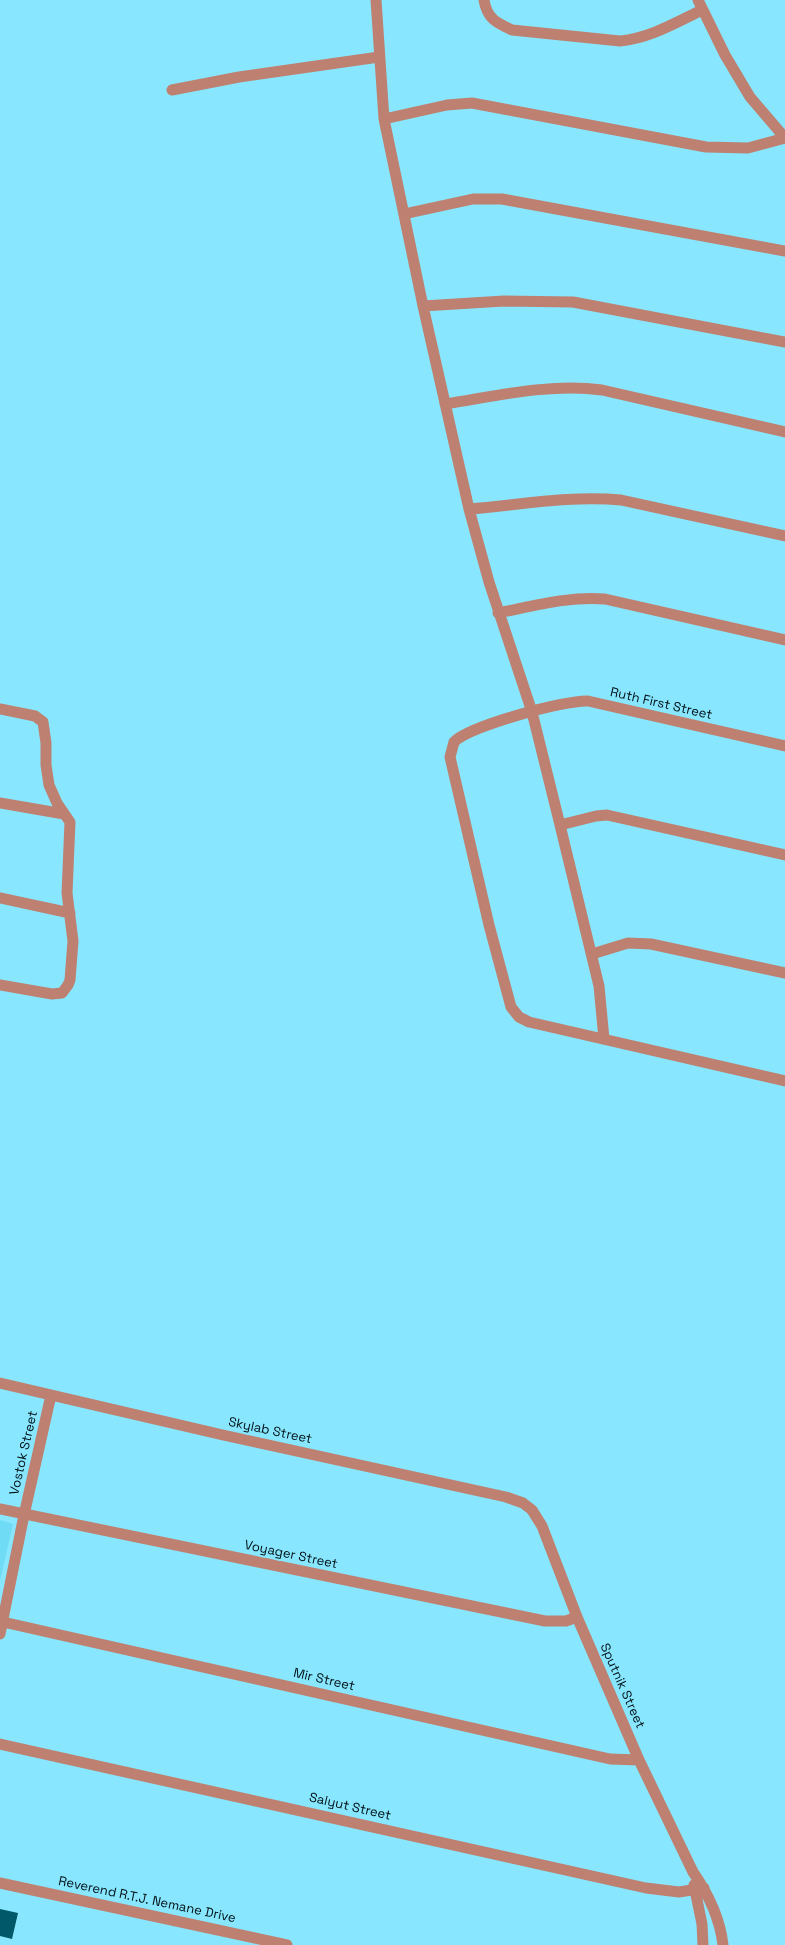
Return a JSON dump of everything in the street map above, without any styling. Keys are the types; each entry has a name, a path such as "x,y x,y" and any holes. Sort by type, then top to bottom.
{"street":[{"path":"376,0 384,119 423,306 469,509 498,613 532,712 592,954 602,1002 604,1039"},
{"path":"384,119 446,105 472,103 706,147 748,148 785,138 750,97 725,55 700,5 653,33 637,39 620,41 512,30 499,24 489,16 484,0"},
{"path":"172,90 218,80 379,57"},
{"path":"404,214 473,199 502,199 785,251"},
{"path":"423,306 504,301 573,302 785,342"},
{"path":"445,404 531,391 575,387 602,390 785,432"},
{"path":"469,509 563,500 606,498 785,536"},
{"path":"498,613 567,599 605,599 785,640"},
{"name":"Ruth First Street","path":"785,746 588,701 566,703 471,731 454,742 450,757 489,925 514,1012 518,1017 529,1022 785,1081"},
{"path":"0,709 35,716 43,722 46,734 46,765 49,785 51,792 70,822 67,893 73,941 70,980 62,993 52,994 0,985"},
{"path":"0,803 64,814"},
{"path":"560,825 596,816 607,815 785,855"},
{"path":"0,898 70,913"},
{"path":"592,954 628,943 651,944 785,973"},
{"name":"Skylab Street","path":"0,1383 223,1435 506,1497 523,1503 532,1510"},
{"name":"Vostok Street","path":"0,1634 24,1515 51,1395"},
{"name":"Voyager Street","path":"0,1509 545,1621 566,1621 577,1617"},
{"name":"Sputnik Street","path":"532,1510 542,1526 577,1617 639,1760 693,1872 699,1889 703,1945"},
{"name":"Mir Street","path":"3,1622 610,1759 639,1760"},
{"name":"Salyut Street","path":"0,1744 646,1888 679,1892 699,1889"},
{"name":"Reverend R.T.J. Nemane Drive","path":"0,1883 287,1945"},
{"name":"Sputnik Street","path":"699,1889 714,1908 723,1945"}],"shaded area":[{"path":"0,1520 13,1524 0,1581"}],"building":[{"path":"0,1909 18,1913 12,1939 0,1936"}]}
